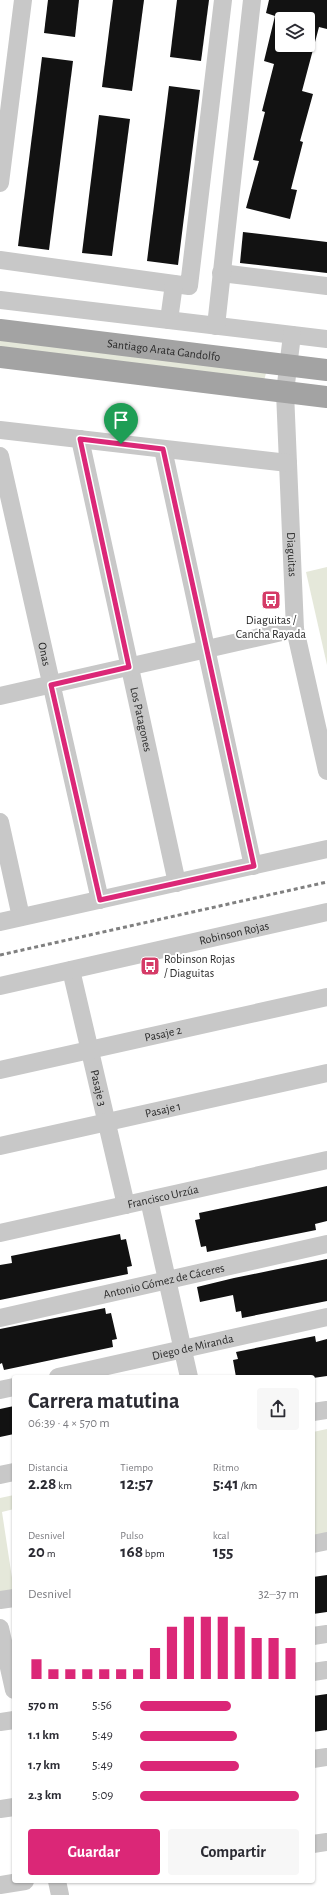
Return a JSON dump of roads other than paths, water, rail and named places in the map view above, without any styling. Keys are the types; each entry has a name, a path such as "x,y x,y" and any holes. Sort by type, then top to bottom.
{"main road":[{"name":"Santiago Arata Gandolfo","path":"0,330 327,370"},
{"path":"0,357 327,397"}],"street":[{"path":"0,182 23,0"},
{"path":"0,260 189,286 223,0"},
{"path":"216,326 252,0"},
{"path":"222,273 327,286"},
{"path":"169,320 174,284"},
{"path":"0,300 327,339"},
{"name":"Diaguitas","path":"292,335 287,365 285,392 294,629 327,771"},
{"path":"0,430 288,463"},
{"name":"Los Patagones","path":"80,439 177,883"},
{"path":"163,449 254,866"},
{"name":"Onas","path":"0,456 100,900"},
{"path":"0,696 294,629"},
{"path":"0,822 21,917"},
{"path":"0,922 327,849"},
{"name":"Robinson Rojas","path":"0,986 327,912"},
{"name":"Pasaje 3","path":"71,970 126,1205"},
{"name":"Pasaje 2","path":"0,1070 327,997"},
{"name":"Pasaje 1","path":"0,1146 327,1073"},
{"name":"Francisco Urzúa","path":"0,1233 327,1160"},
{"path":"149,1200 188,1375"},
{"name":"Antonio Gómez de Cáceres","path":"0,1318 327,1244"},
{"name":"Diego de Miranda","path":"67,1375 327,1318"},
{"path":"0,1390 12,1387"},
{"path":"315,1412 327,1410"},
{"path":"0,1475 12,1472"},
{"path":"315,1544 327,1541"},
{"path":"0,1600 12,1598"},
{"path":"0,1628 9,1687"},
{"path":"315,1636 327,1634"},
{"path":"315,1672 327,1670"},
{"path":"0,1722 12,1720"},
{"path":"315,1759 327,1757"},
{"path":"0,1809 12,1807"},
{"path":"315,1844 327,1842"},
{"path":"0,1885 12,1883"}],"railway":[{"path":"0,955 327,882"}],"place":[{"name":"Diaguitas / Cancha Rayada","path":"271,600"},
{"name":"Robinson Rojas / Diaguitas","path":"150,966"}]}
